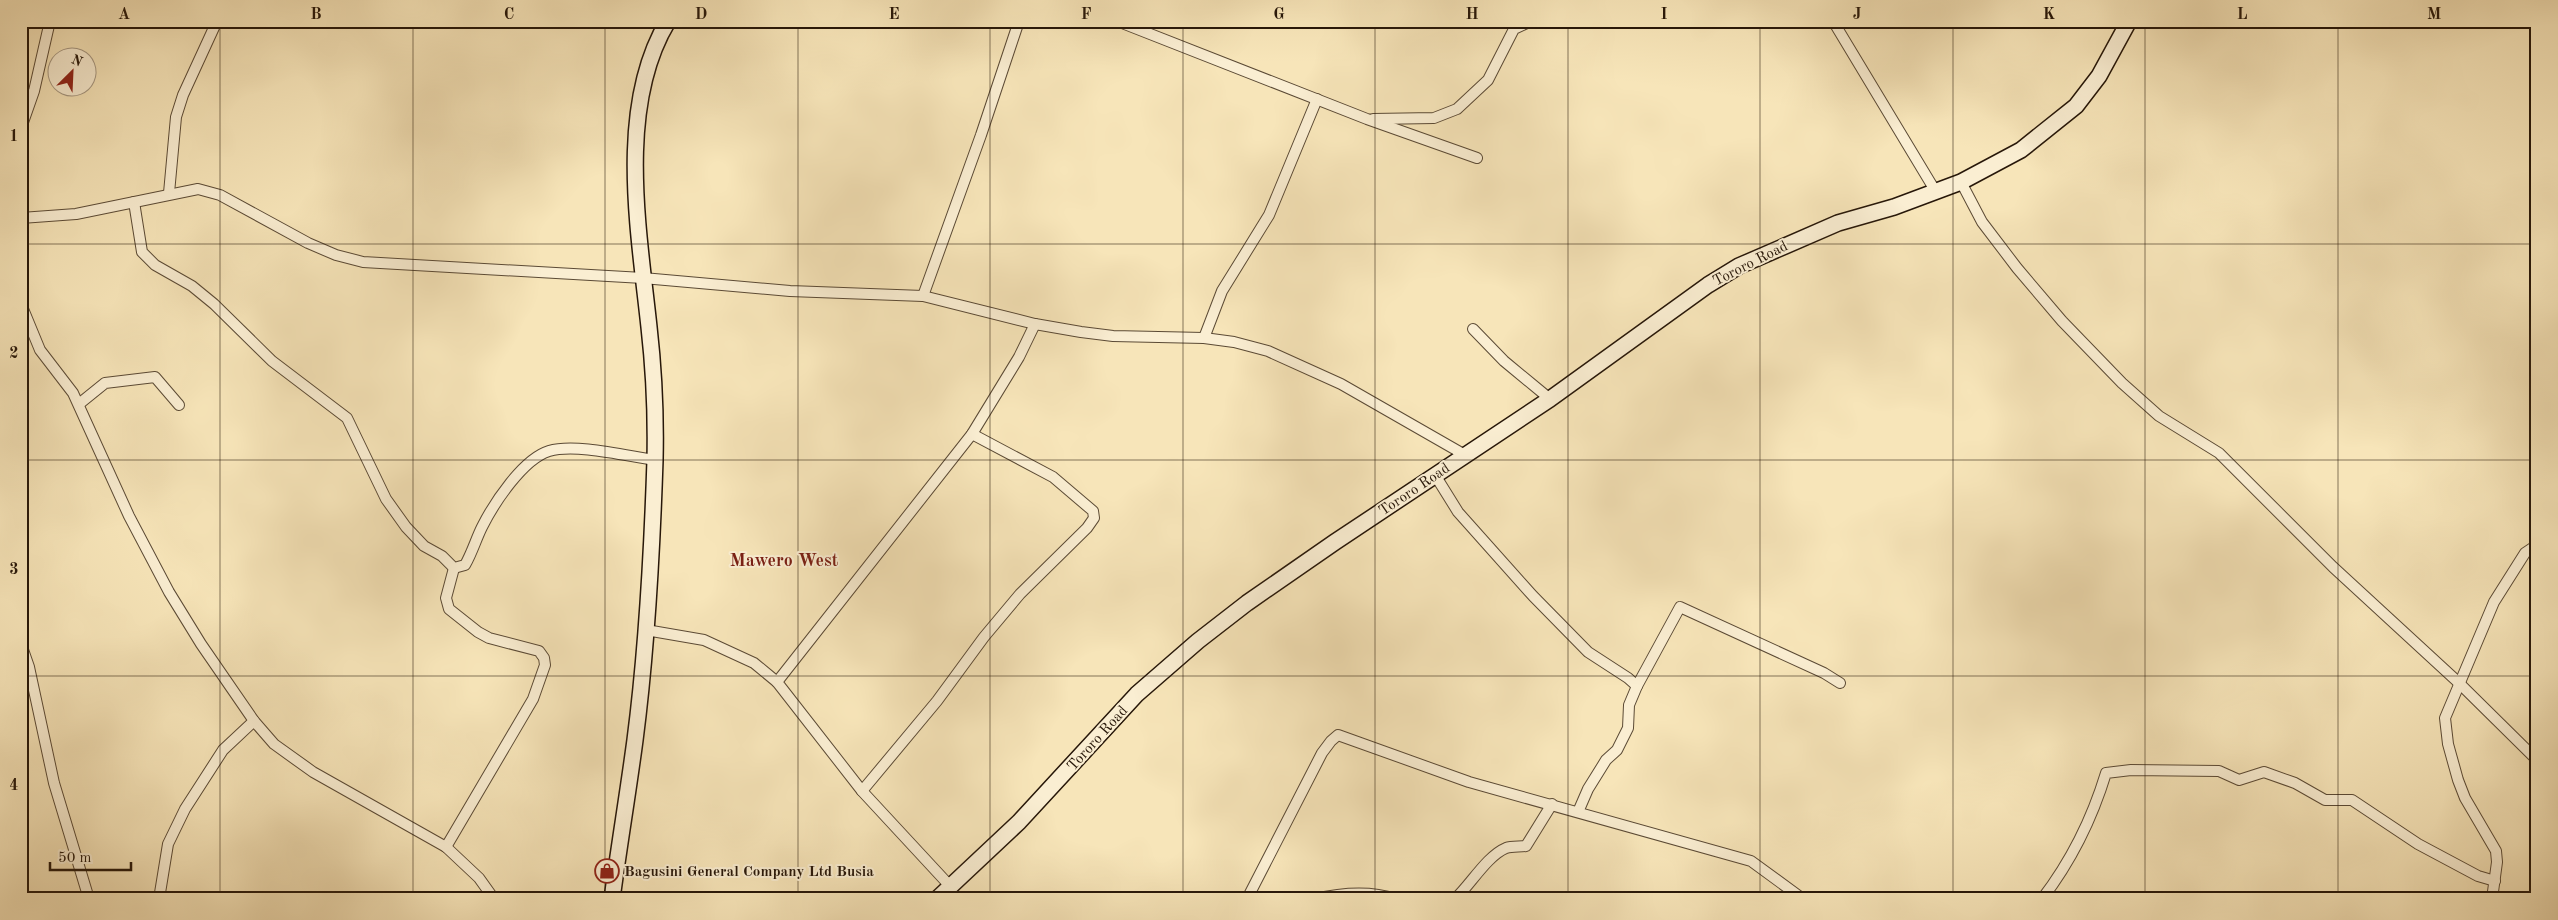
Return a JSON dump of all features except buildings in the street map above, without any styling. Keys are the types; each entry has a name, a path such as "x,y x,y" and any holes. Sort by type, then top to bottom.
{"main road":[{"path":"612,899 635,738 646,630 655,460 654,376 643,278 636,150 644,77 652,51 668,21"},
{"name":"Tororo Road","path":"937,899 1020,822 1111,720 1172,662 1247,603 1550,399 1708,285 1739,266 1838,223 1936,192 1961,182 2021,150 2076,106 2099,76 2129,21"}],"street":[{"path":"21,128 34,91 50,21"},
{"path":"169,193 176,117 183,95 217,21"},
{"path":"923,296 981,135 1019,21"},
{"path":"1117,21 1367,119 1477,158"},
{"path":"1367,119 1434,118 1457,109 1488,80 1514,29 1531,21"},
{"path":"1833,21 1936,192"},
{"path":"1204,338 1222,291 1268,215 1317,99"},
{"path":"1961,182 1982,222 2018,268 2062,321 2122,383 2159,416 2219,453 2333,567 2459,683 2537,760"},
{"path":"21,218 76,214 186,189 207,190 308,243 336,255 363,262 643,278 790,291 923,296 1035,324 1113,336 1204,338 1250,345 1292,362 1366,397 1465,455"},
{"path":"134,202 142,252 155,265 192,286 214,304 272,361 347,418 386,499 406,527 424,546 442,556 454,568"},
{"path":"21,304 40,350 73,393 79,404 129,516 169,592 201,644 254,721 274,744 312,772 446,847 479,878 494,899"},
{"path":"777,682 972,434 1019,357 1035,324"},
{"path":"1473,329 1504,361 1550,399"},
{"path":"79,404 105,383 155,377 179,405"},
{"path":"862,791 937,701 984,636 1020,594 1087,528 1094,518 1093,511 1053,477 972,434"},
{"path":"454,568 465,565 482,527 499,499 533,460 549,451 571,448 655,460"},
{"path":"1435,475 1458,512 1491,546 1533,596 1588,652 1637,686"},
{"path":"2492,899 2496,852 2465,798 2448,744 2445,718 2494,602 2525,553 2537,545"},
{"path":"446,847 525,714 540,682 545,665 544,658 539,651 490,638 478,632 449,609 446,598 454,568"},
{"path":"1578,812 1588,789 1606,760 1617,750 1628,728 1629,705 1637,686 1652,655 1666,636 1680,607 1824,673 1840,683"},
{"path":"646,630 704,640 754,664 777,682 862,791 950,886"},
{"path":"21,644 29,667 54,783 89,899"},
{"path":"159,899 168,844 185,809 223,750 254,721"},
{"path":"1247,899 1322,753 1338,736 1470,782 1751,861 1803,899"},
{"path":"2042,899 2080,841 2097,803 2106,773 2131,770 2219,771 2239,780 2264,772 2295,783 2325,800 2352,800 2418,844 2478,876 2495,881"},
{"path":"1455,899 1471,884 1486,863 1507,848 1526,846 1552,804"},
{"path":"1314,899 1354,893 1380,894 1395,899"}],"place":[{"name":"Bagusini General Company Ltd Busia","path":"607,871"}],"district":[{"name":"Mawero West","path":"784,560"}]}
